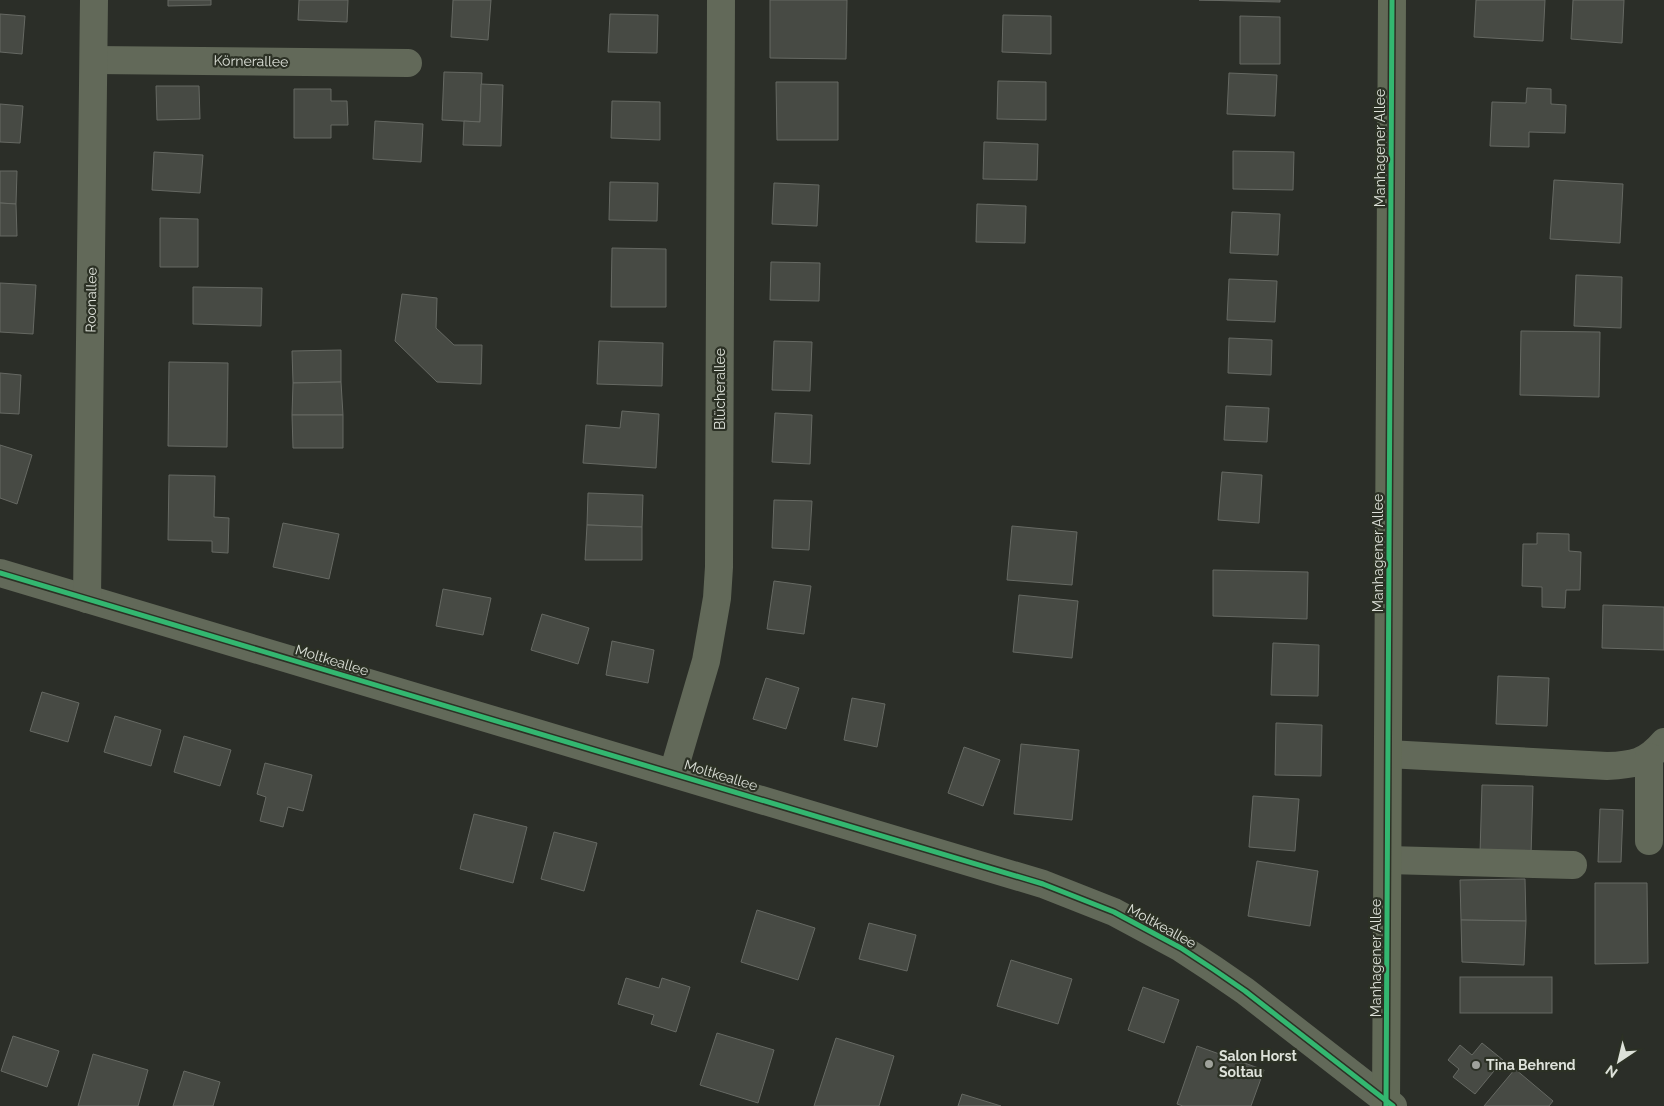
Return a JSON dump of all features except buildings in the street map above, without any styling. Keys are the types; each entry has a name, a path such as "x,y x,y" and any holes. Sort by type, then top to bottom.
{"main road":[{"name":"Manhagener Allee","path":"1388,1104 1392,0"}],"street":[{"name":"Roonallee","path":"87,599 94,0"},
{"name":"Blücherallee","path":"673,773 706,661 717,598 719,567 721,0"},
{"name":"Körnerallee","path":"94,60 408,62"},
{"name":"Moltkeallee","path":"0,573 1043,884 1114,912 1181,948 1245,990 1388,1104"},
{"path":"1388,754 1607,766 1628,765 1657,749"},
{"path":"1649,841 1657,749"},
{"path":"1388,860 1573,865"}],"cycle path":[{"path":"1386,1106 1392,0"},
{"path":"0,573 1043,884 1114,912 1181,948 1245,991 1393,1106"}],"place":[{"name":"Salon Horst Soltau","path":"1209,1064"},
{"name":"Tina Behrend","path":"1476,1065"}]}
